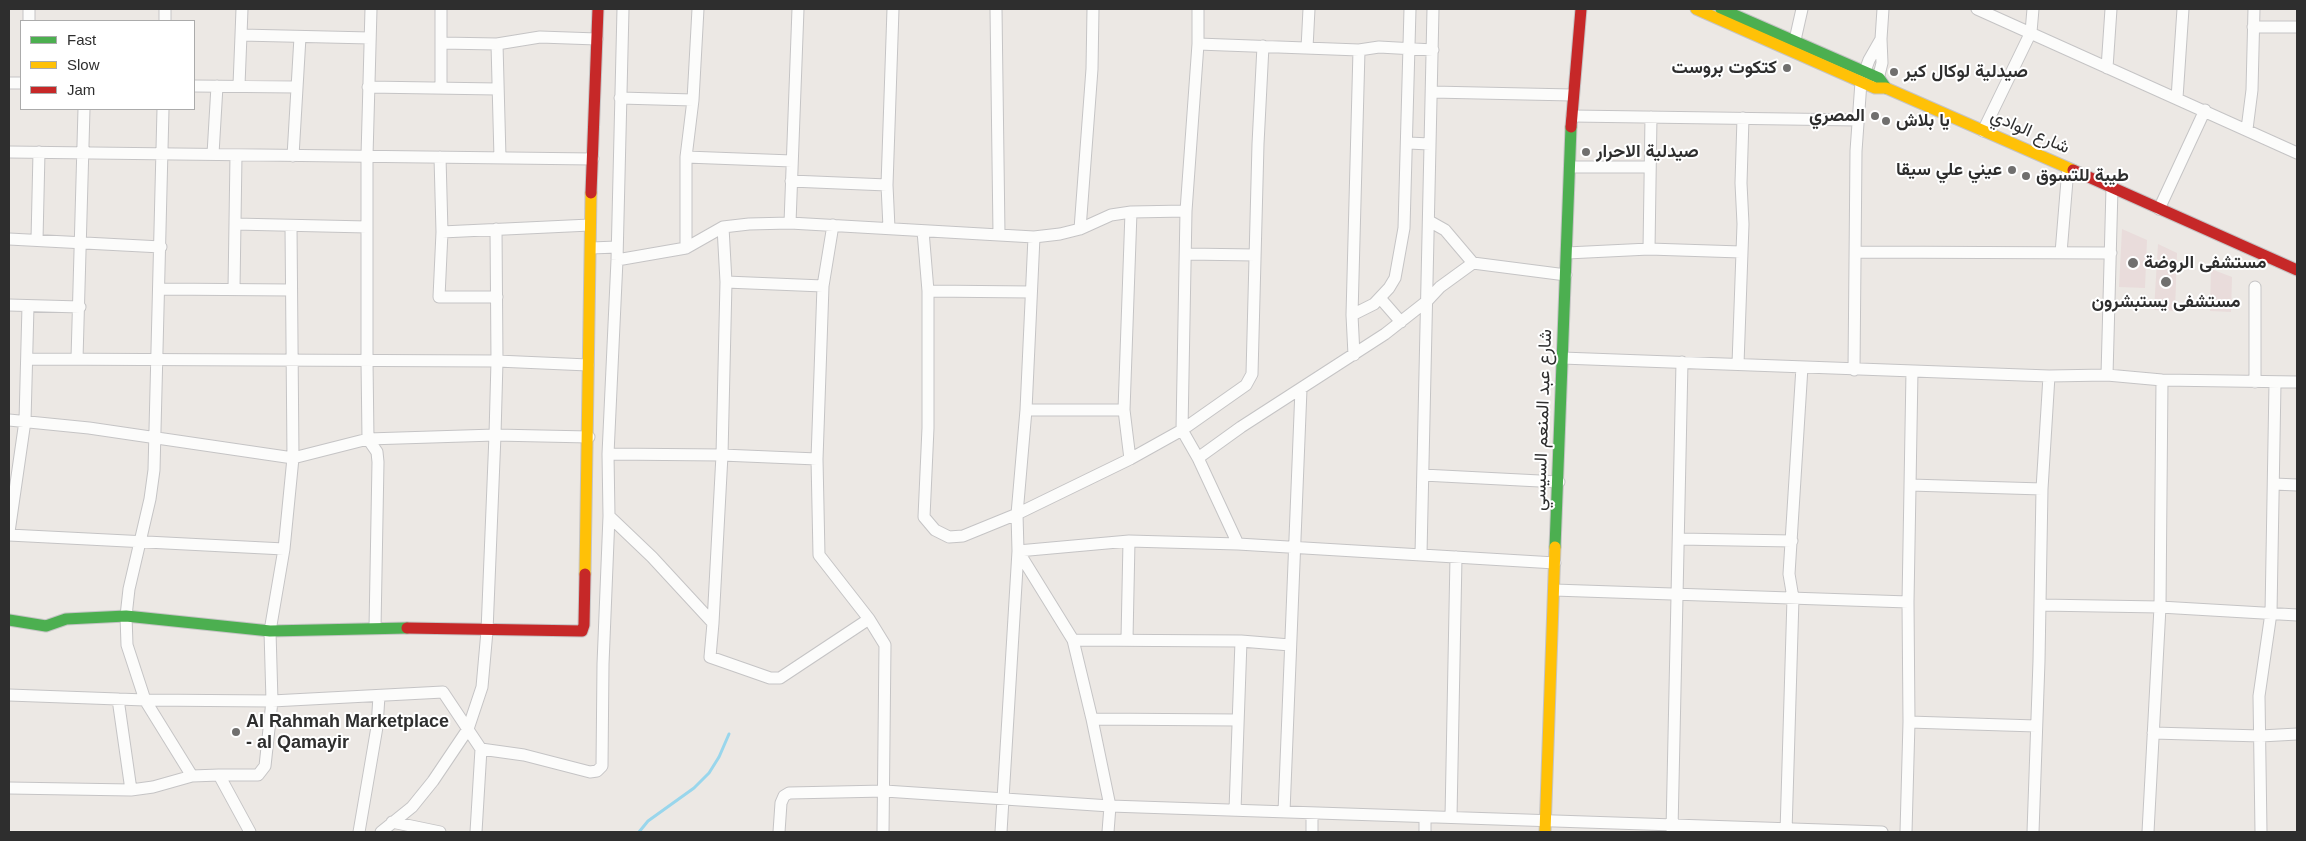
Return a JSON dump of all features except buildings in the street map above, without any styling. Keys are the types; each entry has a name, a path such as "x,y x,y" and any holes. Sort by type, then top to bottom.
{"street":[{"path":"239,86 242,9"},
{"path":"371,9 366,156 367,361 368,439 376,452 378,462 375,628"},
{"path":"441,9 441,87"},
{"path":"9,620 46,626 66,619 126,616 270,630 375,628 582,632 584,625 589,437 590,225 598,9"},
{"path":"481,749 524,755 590,772 597,771 602,766 603,664 609,516 608,454 617,247 623,9"},
{"path":"686,248 686,157 693,100 698,9"},
{"path":"790,223 798,9"},
{"path":"890,228 887,185 893,9"},
{"path":"996,9 999,234"},
{"path":"1080,229 1092,69 1094,9"},
{"path":"1198,9 1198,44 1186,211 1187,254 1182,430 1198,458 1238,544"},
{"path":"1307,48 1309,9"},
{"path":"1352,315 1374,304 1395,278 1404,228 1408,143 1410,9"},
{"path":"1421,554 1433,9"},
{"name":"شارع عبد المنعم السيسي","path":"1545,826 1572,96 1581,9"},
{"name":"شارع الوادي","path":"1696,9 1862,77 2297,270"},
{"name":"شارع الوادي","path":"1722,9 1794,40 1862,77"},
{"path":"1794,40 1802,9"},
{"path":"1861,100 1880,85 1883,51 1881,39 1883,9"},
{"path":"1978,9 2297,153"},
{"path":"1983,131 2031,32 2033,9"},
{"path":"2107,68 2111,9"},
{"path":"2177,98 2183,9"},
{"path":"2247,129 2252,98 2254,9"},
{"path":"2254,27 2297,28"},
{"path":"241,35 370,38"},
{"path":"292,156 300,37"},
{"path":"441,43 497,44 540,37 597,39"},
{"path":"1854,370 1858,120 1862,77 1881,39"},
{"path":"497,44 500,158"},
{"path":"1198,44 1359,50 1379,47 1432,50"},
{"path":"923,231 928,291 928,428 924,517 935,530 949,537 963,536 1017,514 1130,459 1182,430 1246,385 1252,374 1263,46"},
{"path":"1354,355 1352,315 1359,50"},
{"path":"195,86 296,87"},
{"path":"213,154 218,86"},
{"path":"368,87 497,89"},
{"path":"1432,92 1572,96"},
{"path":"620,98 693,100"},
{"path":"77,359 80,307 84,110"},
{"path":"163,110 155,438 150,499 126,616 127,645 145,700 192,776"},
{"path":"2159,209 2205,110"},
{"path":"1572,116 1858,120"},
{"path":"1648,249 1651,118"},
{"path":"1738,364 1743,224 1741,183 1743,118"},
{"path":"1408,143 1430,144"},
{"path":"9,152 593,159"},
{"path":"37,240 39,152"},
{"path":"234,289 236,155"},
{"path":"440,157 442,232 439,297 497,297"},
{"path":"686,157 792,161"},
{"path":"1570,167 1649,167"},
{"path":"2060,254 2068,168"},
{"path":"791,181 887,185"},
{"path":"2107,376 2112,188"},
{"path":"616,260 686,248 723,228 758,223 833,225 1034,237 1080,229 1111,215 1131,212 1186,211"},
{"path":"1130,459 1124,410 1131,212"},
{"path":"1429,221 1445,230 1473,263 1566,275"},
{"path":"235,224 367,227"},
{"path":"442,232 590,225"},
{"path":"833,225 823,286 816,459 820,555 869,619 885,645 883,832"},
{"path":"9,788 131,790 153,787 192,776 258,775 262,772 265,766 272,701 270,630 284,549 293,458 291,226"},
{"path":"723,228 726,282 722,455 710,657 774,680 780,678 869,619"},
{"path":"381,832 412,806 428,788 468,729 482,688 487,631 495,435 497,361 496,229"},
{"path":"1001,832 1018,551 1017,514 1026,410 1034,237"},
{"path":"9,239 161,247"},
{"path":"591,248 617,247"},
{"path":"1567,253 1648,249 1741,252"},
{"path":"1856,252 2110,253"},
{"path":"1187,254 1255,255"},
{"path":"1198,458 1241,427 1354,355 1401,322 1427,301 1440,287 1473,263"},
{"path":"726,282 823,286"},
{"path":"2255,287 2255,382"},
{"path":"159,289 291,290"},
{"path":"928,291 1031,292"},
{"path":"1380,298 1401,322"},
{"path":"9,306 80,307"},
{"path":"28,306 24,421 9,534 284,549"},
{"path":"1562,358 1854,370 2107,376 2162,380 2297,382"},
{"path":"27,359 497,361 588,365"},
{"path":"1672,829 1682,362"},
{"path":"1786,831 1793,598 1789,574 1802,367"},
{"path":"1906,832 1909,722 1908,602 1912,371"},
{"path":"2033,832 2042,490 2049,376"},
{"path":"2148,832 2160,607 2162,380"},
{"path":"2261,832 2259,696 2271,613 2275,383"},
{"path":"1284,812 1300,389"},
{"path":"1026,410 1124,410"},
{"path":"9,420 155,438 293,458 368,439 495,435 589,437"},
{"path":"608,454 722,455 816,459"},
{"path":"1423,475 1559,482"},
{"path":"2274,484 2297,485"},
{"path":"1910,485 2042,490"},
{"path":"609,516 652,557 713,623"},
{"path":"1679,539 1792,541"},
{"path":"1018,551 1129,541 1238,544 1270,547 1295,546 1555,563"},
{"path":"1127,639 1129,541"},
{"path":"1018,551 1073,640 1092,718 1110,806 1108,832"},
{"path":"1451,818 1456,557"},
{"path":"1554,590 1908,602"},
{"path":"2040,604 2160,607 2297,615"},
{"path":"1073,640 1241,641 1290,645"},
{"path":"1235,810 1241,641"},
{"path":"9,694 118,700 272,701 443,692 481,749 476,832"},
{"path":"359,832 377,727 378,696"},
{"path":"118,700 131,790"},
{"path":"1092,718 1238,720"},
{"path":"1909,722 2036,726"},
{"path":"2153,733 2261,736 2297,734"},
{"path":"220,775 250,832"},
{"path":"779,832 781,802 784,796 789,793 884,791 1110,806 1425,816 1545,826 1882,832"},
{"path":"1312,813 1312,832"},
{"path":"1424,832 1425,816"},
{"path":"392,822 440,832"}],"shaded area":[{"name":"مستشفى الروضة","path":"2122,229 2147,240 2145,288 2119,287"},
{"name":"مستشفى يستبشرون","path":"2158,244 2177,253 2175,311 2154,310"},
{"path":"2211,269 2232,277 2231,312 2210,311"}],"waterway":[{"path":"639,832 648,821 694,788 709,773 719,757 729,734"}],"traffic: fast":[{"path":"1721,9 1879,78 1886,88"},
{"path":"1555,547 1571,127"},
{"path":"9,620 46,626 66,619 126,616 270,631 407,628"}],"traffic: slow":[{"path":"1696,9 1875,88 1886,88 2073,170"},
{"path":"585,574 591,193"},
{"path":"1545,832 1555,547"}],"traffic: jam":[{"path":"591,193 598,9"},
{"path":"1571,127 1581,9"},
{"path":"2073,170 2297,270"},
{"path":"407,628 582,631 584,625 585,574"}],"place":[{"name":"كتكوت بروست","path":"1787,68"},
{"name":"صيدلية لوكال كير","path":"1894,72"},
{"name":"المصري","path":"1875,116"},
{"name":"يا بلاش","path":"1886,121"},
{"name":"صيدلية الاحرار","path":"1586,152"},
{"name":"عيني علي سيقا","path":"2012,170"},
{"name":"طيبة للتسوق","path":"2026,176"},
{"name":"مستشفى الروضة","path":"2133,263"},
{"name":"مستشفى يستبشرون","path":"2166,282"},
{"name":"Al Rahmah Marketplace - al Qamayir","path":"236,732"}]}
